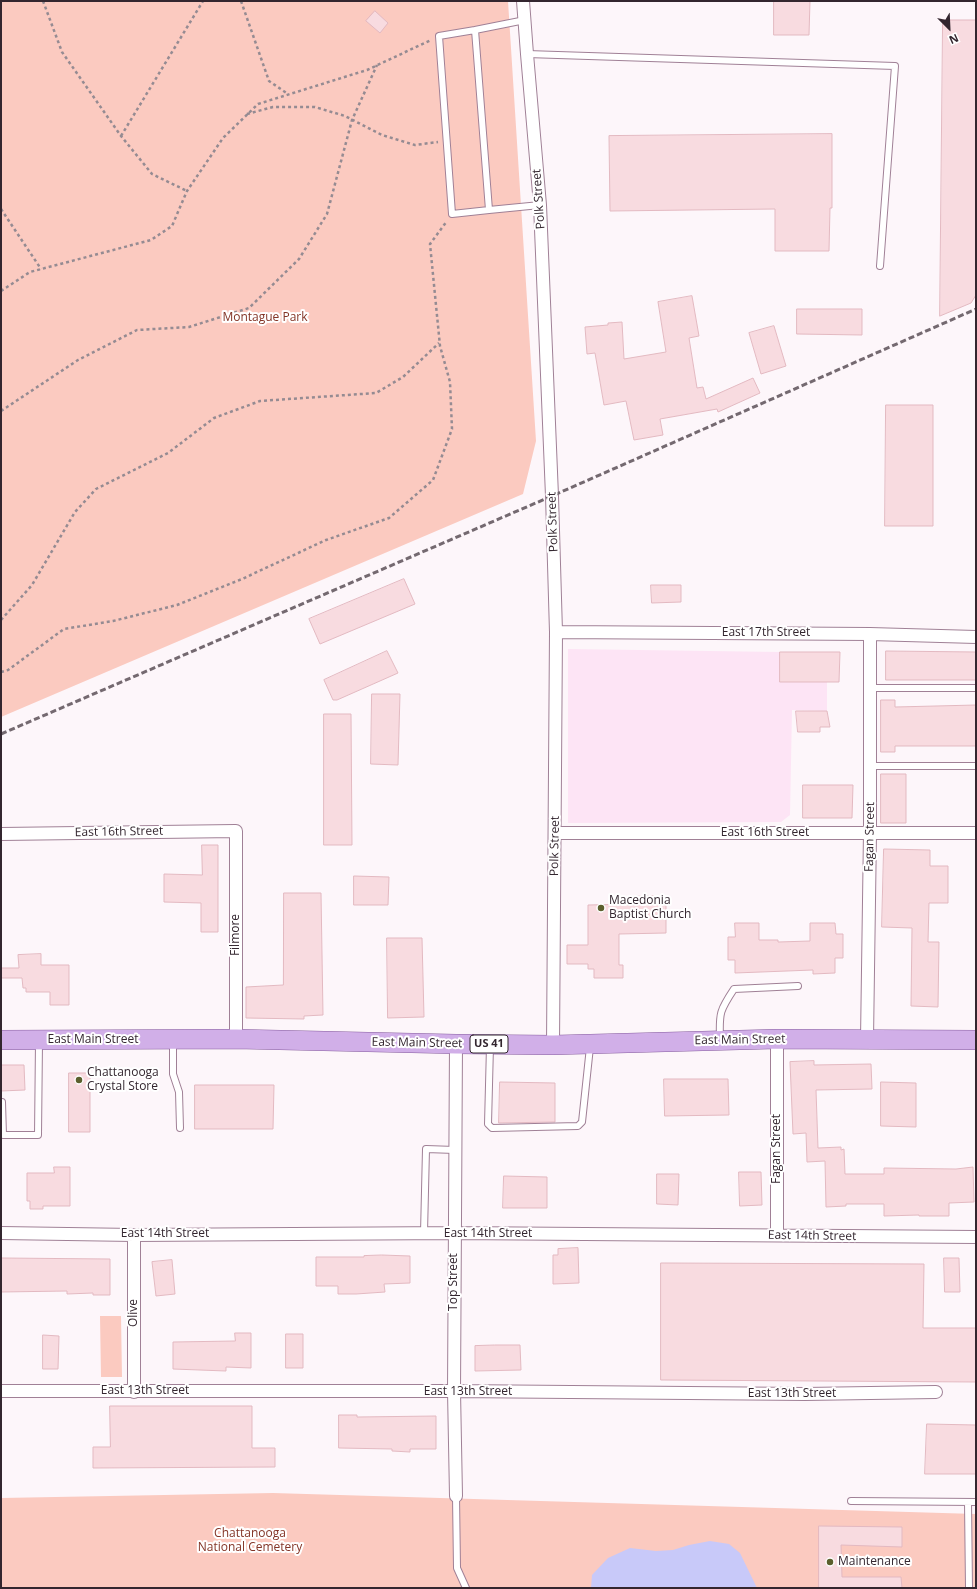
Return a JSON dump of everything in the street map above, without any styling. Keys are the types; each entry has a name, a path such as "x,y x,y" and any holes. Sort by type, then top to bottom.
{"main road":[{"name":"East Main Street","path":"1,1040 236,1039 553,1045 777,1039 976,1040"}],"street":[{"name":"Polk Street","path":"523,1 526,54 540,205 553,503 556,632 553,1045"},
{"name":"East 17th Street","path":"556,632 870,634 976,637"},
{"name":"Fagan Street","path":"867,1039 870,832 870,634"},
{"name":"East 16th Street","path":"1,834 236,831"},
{"name":"Filmore","path":"236,831 236,1039"},
{"name":"East 16th Street","path":"555,834 870,832 976,833"},
{"name":"Fagan Street","path":"777,1039 777,1235"},
{"name":"Top Street","path":"456,1044 454,1233 454,1392 456,1496"},
{"name":"East 14th Street","path":"1,1233 134,1235 454,1233 976,1237"},
{"name":"Olive","path":"134,1235 134,1392"},
{"name":"East 13th Street","path":"1,1391 804,1394 936,1392"}],"lane":[{"path":"525,20 440,36 452,214 540,205"},
{"path":"475,30 489,210"},
{"path":"526,54 895,66 880,266"},
{"path":"870,688 976,688"},
{"path":"870,766 976,766"},
{"path":"720,1040 719,1016 724,1004 734,989 798,986"},
{"path":"174,1039 173,1074 179,1092 180,1128"},
{"path":"2,1102 3,1135 38,1135 39,1040"},
{"path":"490,1044 488,1124 492,1128 578,1126 582,1122 591,1044"},
{"path":"424,1234 426,1149 455,1150"},
{"path":"456,1496 457,1568 466,1588"},
{"path":"851,1501 976,1502"},
{"path":"968,1502 969,1588"}],"path":[{"path":"44,1 62,52 121,136 152,174 187,191"},
{"path":"121,136 203,1"},
{"path":"242,1 268,81 289,94"},
{"path":"1,291 30,272 151,240 172,226 187,191 223,138 258,104 366,70 440,36"},
{"path":"1,412 78,360 137,330 189,326 249,308 299,259 327,214 352,120 377,65"},
{"path":"247,114 273,107 315,107 352,120 382,135 415,145 447,140"},
{"path":"1,209 42,269"},
{"path":"1,672 8,670 64,629 113,620 177,605 242,579 326,540 389,518 433,480 452,429 450,382 440,343 430,244 452,214"},
{"path":"1,620 32,585 75,512 96,489 168,453 214,418 260,401 376,393 403,377 440,343"}],"shaded area":[{"path":"568,649 780,652 781,682 827,682 827,711 792,710 790,815 781,822 568,823"}],"green space":[{"name":"Montague Park","path":"1,1 508,1 536,441 523,494 1,717"},
{"path":"100,1316 121,1316 122,1377 101,1377"},
{"name":"Chattanooga National Cemetery","path":"273,1493 976,1514 976,1588 1,1588 1,1498"}],"water":[{"path":"710,1541 729,1544 740,1553 757,1588 591,1588 592,1575 608,1558 630,1548 656,1551 673,1550"}],"building":[{"path":"774,1 810,1 809,35 774,35"},
{"path":"375,11 388,23 380,33 366,21"},
{"path":"943,20 976,20 976,295 971,303 940,316"},
{"path":"832,134 832,208 830,208 829,251 775,251 775,209 610,211 609,136"},
{"path":"692,296 699,336 689,338 697,388 703,387 706,399 753,378 760,393 718,412 717,409 660,419 663,435 634,440 626,401 604,405 595,353 587,354 585,327 622,322 624,359 666,352 658,302"},
{"path":"797,309 862,309 862,335 797,334"},
{"path":"774,326 786,366 761,374 749,333"},
{"path":"886,405 933,405 933,526 885,526"},
{"path":"404,579 415,604 320,644 309,619"},
{"path":"651,585 681,585 681,602 652,603"},
{"path":"387,651 398,673 337,700 333,700 324,680"},
{"path":"886,651 976,652 976,680 886,680"},
{"path":"780,652 840,652 839,682 780,682"},
{"path":"372,694 400,694 398,765 371,764"},
{"path":"881,700 895,700 895,707 976,705 976,746 895,746 895,752 881,752"},
{"path":"796,711 827,711 830,727 820,727 820,732 798,732"},
{"path":"324,714 351,714 352,845 324,845"},
{"path":"881,774 906,774 906,823 881,823"},
{"path":"803,785 853,785 852,818 803,818"},
{"path":"202,845 218,845 218,932 201,932 201,903 164,902 164,874 202,875"},
{"path":"884,849 930,850 930,866 948,866 948,903 929,903 928,942 939,942 938,1007 911,1006 912,928 882,927"},
{"path":"354,876 389,877 388,905 354,905"},
{"path":"284,893 321,893 323,1015 304,1016 304,1019 246,1018 246,987 283,985"},
{"path":"655,896 655,905 666,904 666,933 619,934 619,965 623,965 623,978 594,978 594,969 588,969 588,964 567,964 567,945 588,945 588,905 632,904 632,897"},
{"path":"735,923 759,923 759,940 778,940 778,942 810,941 810,923 835,923 836,934 843,934 843,958 835,958 835,973 813,974 813,970 735,973 735,960 728,960 728,937 735,937"},
{"path":"387,938 422,938 424,1017 388,1018"},
{"path":"41,954 41,965 69,965 69,1005 50,1005 50,992 26,992 26,988 23,988 22,978 1,978 1,968 19,968 18,955"},
{"path":"814,1061 814,1065 871,1064 872,1089 816,1090 818,1148 841,1147 841,1150 844,1149 845,1174 884,1174 884,1168 956,1169 973,1167 974,1202 949,1203 949,1216 884,1216 884,1204 846,1204 846,1206 826,1207 825,1161 807,1162 806,1133 793,1134 790,1062"},
{"path":"1,1065 24,1065 25,1090 1,1091"},
{"path":"69,1073 90,1073 90,1132 69,1132"},
{"path":"664,1079 728,1079 729,1115 665,1116"},
{"path":"500,1082 555,1083 555,1122 499,1123"},
{"path":"881,1082 916,1083 916,1127 881,1126"},
{"path":"195,1085 274,1085 273,1129 195,1129"},
{"path":"54,1167 70,1167 70,1206 43,1206 43,1209 30,1209 30,1201 27,1201 27,1173 54,1173"},
{"path":"739,1172 761,1172 762,1205 740,1206"},
{"path":"657,1174 679,1174 678,1205 657,1204"},
{"path":"504,1176 547,1177 547,1208 503,1208"},
{"path":"578,1248 579,1283 553,1284 553,1255 558,1255 558,1249"},
{"path":"382,1255 410,1256 410,1283 384,1284 385,1292 356,1294 338,1294 338,1286 316,1286 316,1257 364,1257"},
{"path":"1,1258 110,1259 110,1295 93,1295 93,1293 67,1294 67,1291 1,1292"},
{"path":"944,1258 959,1258 960,1292 945,1292"},
{"path":"172,1260 175,1294 156,1296 152,1262"},
{"path":"661,1263 924,1264 923,1328 976,1328 976,1382 661,1380"},
{"path":"235,1333 251,1333 251,1368 226,1367 226,1371 173,1369 173,1342 235,1341"},
{"path":"286,1334 303,1334 303,1368 286,1368"},
{"path":"43,1335 59,1336 58,1369 43,1369"},
{"path":"520,1345 521,1370 475,1371 475,1346"},
{"path":"110,1406 252,1406 252,1448 275,1448 275,1467 93,1468 93,1447 110,1447"},
{"path":"339,1415 357,1415 357,1417 436,1416 436,1449 410,1449 410,1452 392,1451 392,1449 339,1448"},
{"path":"927,1424 976,1425 976,1474 925,1474"},
{"name":"Maintenance","path":"819,1526 902,1527 902,1547 841,1545 842,1577 901,1577 902,1588 819,1588"}],"railway":[{"path":"1,734 552,496 976,309"}],"place":[{"name":"Macedonia Baptist Church","path":"601,908"},
{"name":"Chattanooga Crystal Store","path":"79,1080"},
{"name":"Maintenance","path":"830,1562"}]}
